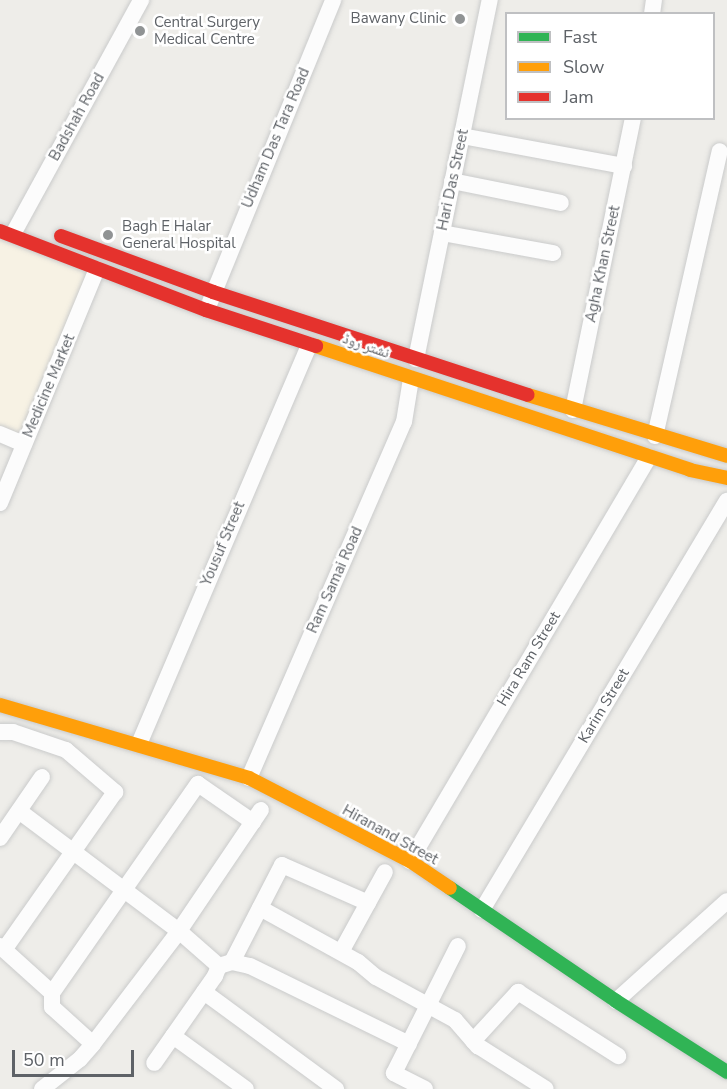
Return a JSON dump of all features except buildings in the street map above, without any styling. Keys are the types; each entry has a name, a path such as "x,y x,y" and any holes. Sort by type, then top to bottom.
{"main road":[{"name":"نشتر روڈ","path":"15,226 97,269 206,310 649,457 690,470 727,478"},
{"name":"نشتر روڈ","path":"52,233 213,292 573,410 727,456"},
{"name":"Hiranand Street","path":"0,705 249,778 410,861 616,1000 727,1071"}],"street":[{"name":"Badshah Road","path":"15,226 141,0"},
{"name":"Udham Das Tara Road","path":"206,310 333,0"},
{"name":"Hari Das Street","path":"416,359 490,0"},
{"name":"Agha Khan Street","path":"573,410 633,120"},
{"path":"462,136 624,166"},
{"path":"655,436 720,151"},
{"path":"452,181 561,203"},
{"path":"442,233 553,253"},
{"name":"Medicine Market","path":"0,502 97,269"},
{"name":"Yousuf Street","path":"139,744 309,345"},
{"name":"Ram Samai Road","path":"249,778 404,422 411,379"},
{"path":"0,434 24,444"},
{"name":"Hira Ram Street","path":"410,861 649,457"},
{"name":"Karim Street","path":"482,910 727,501"},
{"path":"1,734 13,732 66,750 115,792 2,948 51,993"},
{"path":"0,838 42,777"},
{"path":"42,1089 80,1059 93,1044 179,931 257,816 198,784 51,993 52,1007 93,1044"},
{"path":"19,811 71,852 226,964 260,971 409,1044"},
{"path":"154,1063 226,964 260,908 282,865 368,903"},
{"path":"341,952 385,872"},
{"path":"616,1000 727,901"},
{"path":"260,908 341,952 376,977 455,1020 472,1041 546,1089"},
{"path":"425,1089 394,1073 458,946"},
{"path":"204,992 336,1089"},
{"path":"472,1041 518,992 618,1056"},
{"path":"173,1036 246,1089"}],"shaded area":[{"path":"0,231 97,269 24,444 0,434"}],"traffic: fast":[{"path":"450,888 616,1001 727,1072"}],"traffic: slow":[{"path":"316,346 690,470 727,478"},
{"path":"528,395 727,456"},
{"path":"0,705 249,778 410,861 450,888"}],"traffic: jam":[{"path":"0,231 206,310 316,346"},
{"path":"61,236 213,292 528,395"}],"place":[{"name":"Bawany Clinic","path":"460,19"},
{"name":"Central Surgery Medical Centre","path":"140,31"},
{"name":"Bagh E Halar General Hospital","path":"108,235"}]}
